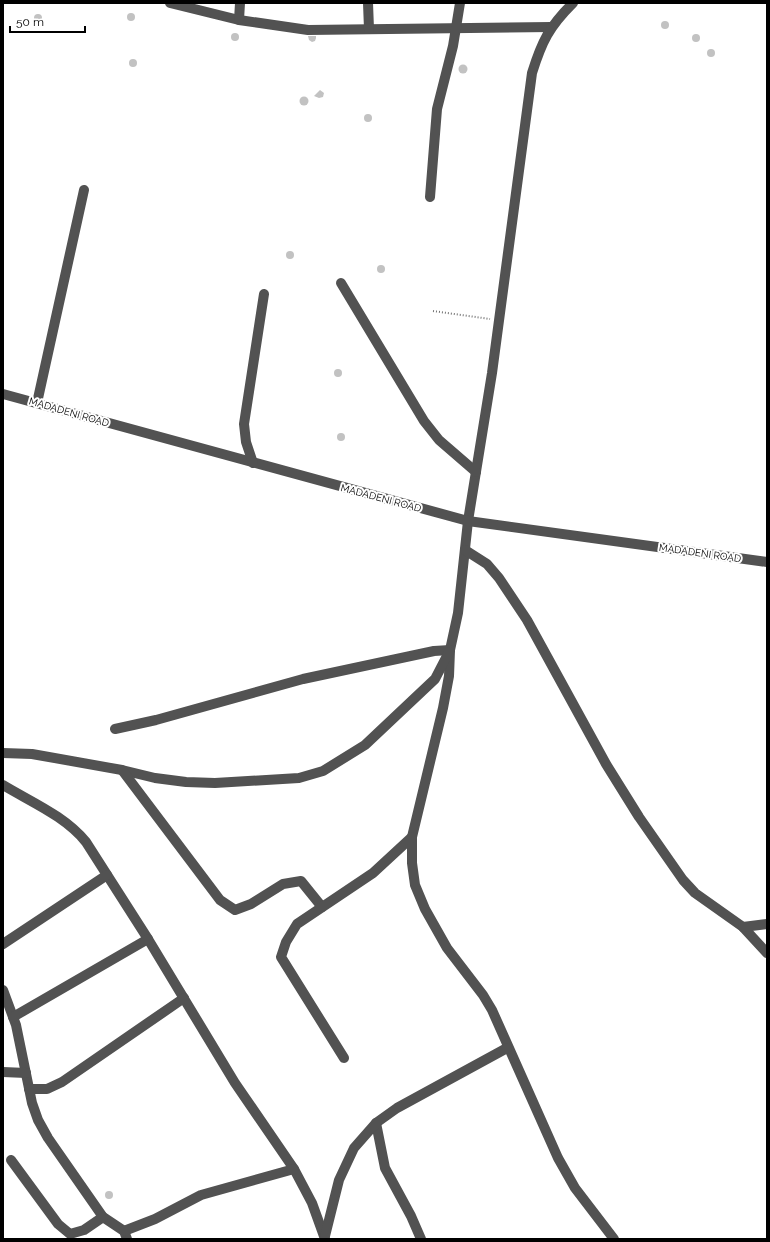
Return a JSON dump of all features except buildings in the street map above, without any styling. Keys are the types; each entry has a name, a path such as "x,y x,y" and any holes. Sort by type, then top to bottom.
{"street":[{"path":"170,3 240,20 308,30 551,27"},
{"path":"240,3 240,20"},
{"path":"368,3 369,29"},
{"path":"430,197 437,109 453,46 460,3"},
{"path":"573,3 551,27 541,45 532,73 499,320 468,521 458,612 450,650 449,676 443,708 412,837 412,863 415,885 425,909 447,948 483,995 502,1030 507,1048 529,1092 537,1114 561,1164 575,1188 614,1239"},
{"path":"37,403 84,190"},
{"path":"341,283 424,421 439,440 476,472"},
{"path":"253,463 246,442 244,429 264,294"},
{"name":"MADADENI ROAD","path":"3,394 468,521 767,562"},
{"path":"465,550 487,564 499,578 527,620 606,764 672,866 695,893 743,927 767,952"},
{"path":"115,729 156,720 303,680 434,651 450,650"},
{"path":"3,753 32,754 122,770 155,778 215,783 299,778 323,771 365,745 435,679 450,650"},
{"path":"122,770 220,900 235,910 251,904 283,884 301,881 322,907"},
{"path":"3,785 76,830 108,875 235,1083 294,1169 312,1203 325,1238"},
{"path":"344,1058 281,957 286,942 297,924 373,873 412,837"},
{"path":"3,944 108,875"},
{"path":"743,927 767,924"},
{"path":"13,1017 148,939"},
{"path":"3,990 13,1017 32,1103 38,1120 48,1138 104,1217 125,1235 201,1195 294,1169"},
{"path":"30,1089 47,1089 62,1082 184,998"},
{"path":"325,1238 339,1180 354,1148 376,1123 397,1108 507,1048"},
{"path":"3,1072 26,1073"},
{"path":"376,1123 385,1168 411,1216 421,1239"},
{"path":"11,1160 58,1224 70,1234 84,1230 104,1217"}],"path":[{"path":"433,311 499,320"}]}
